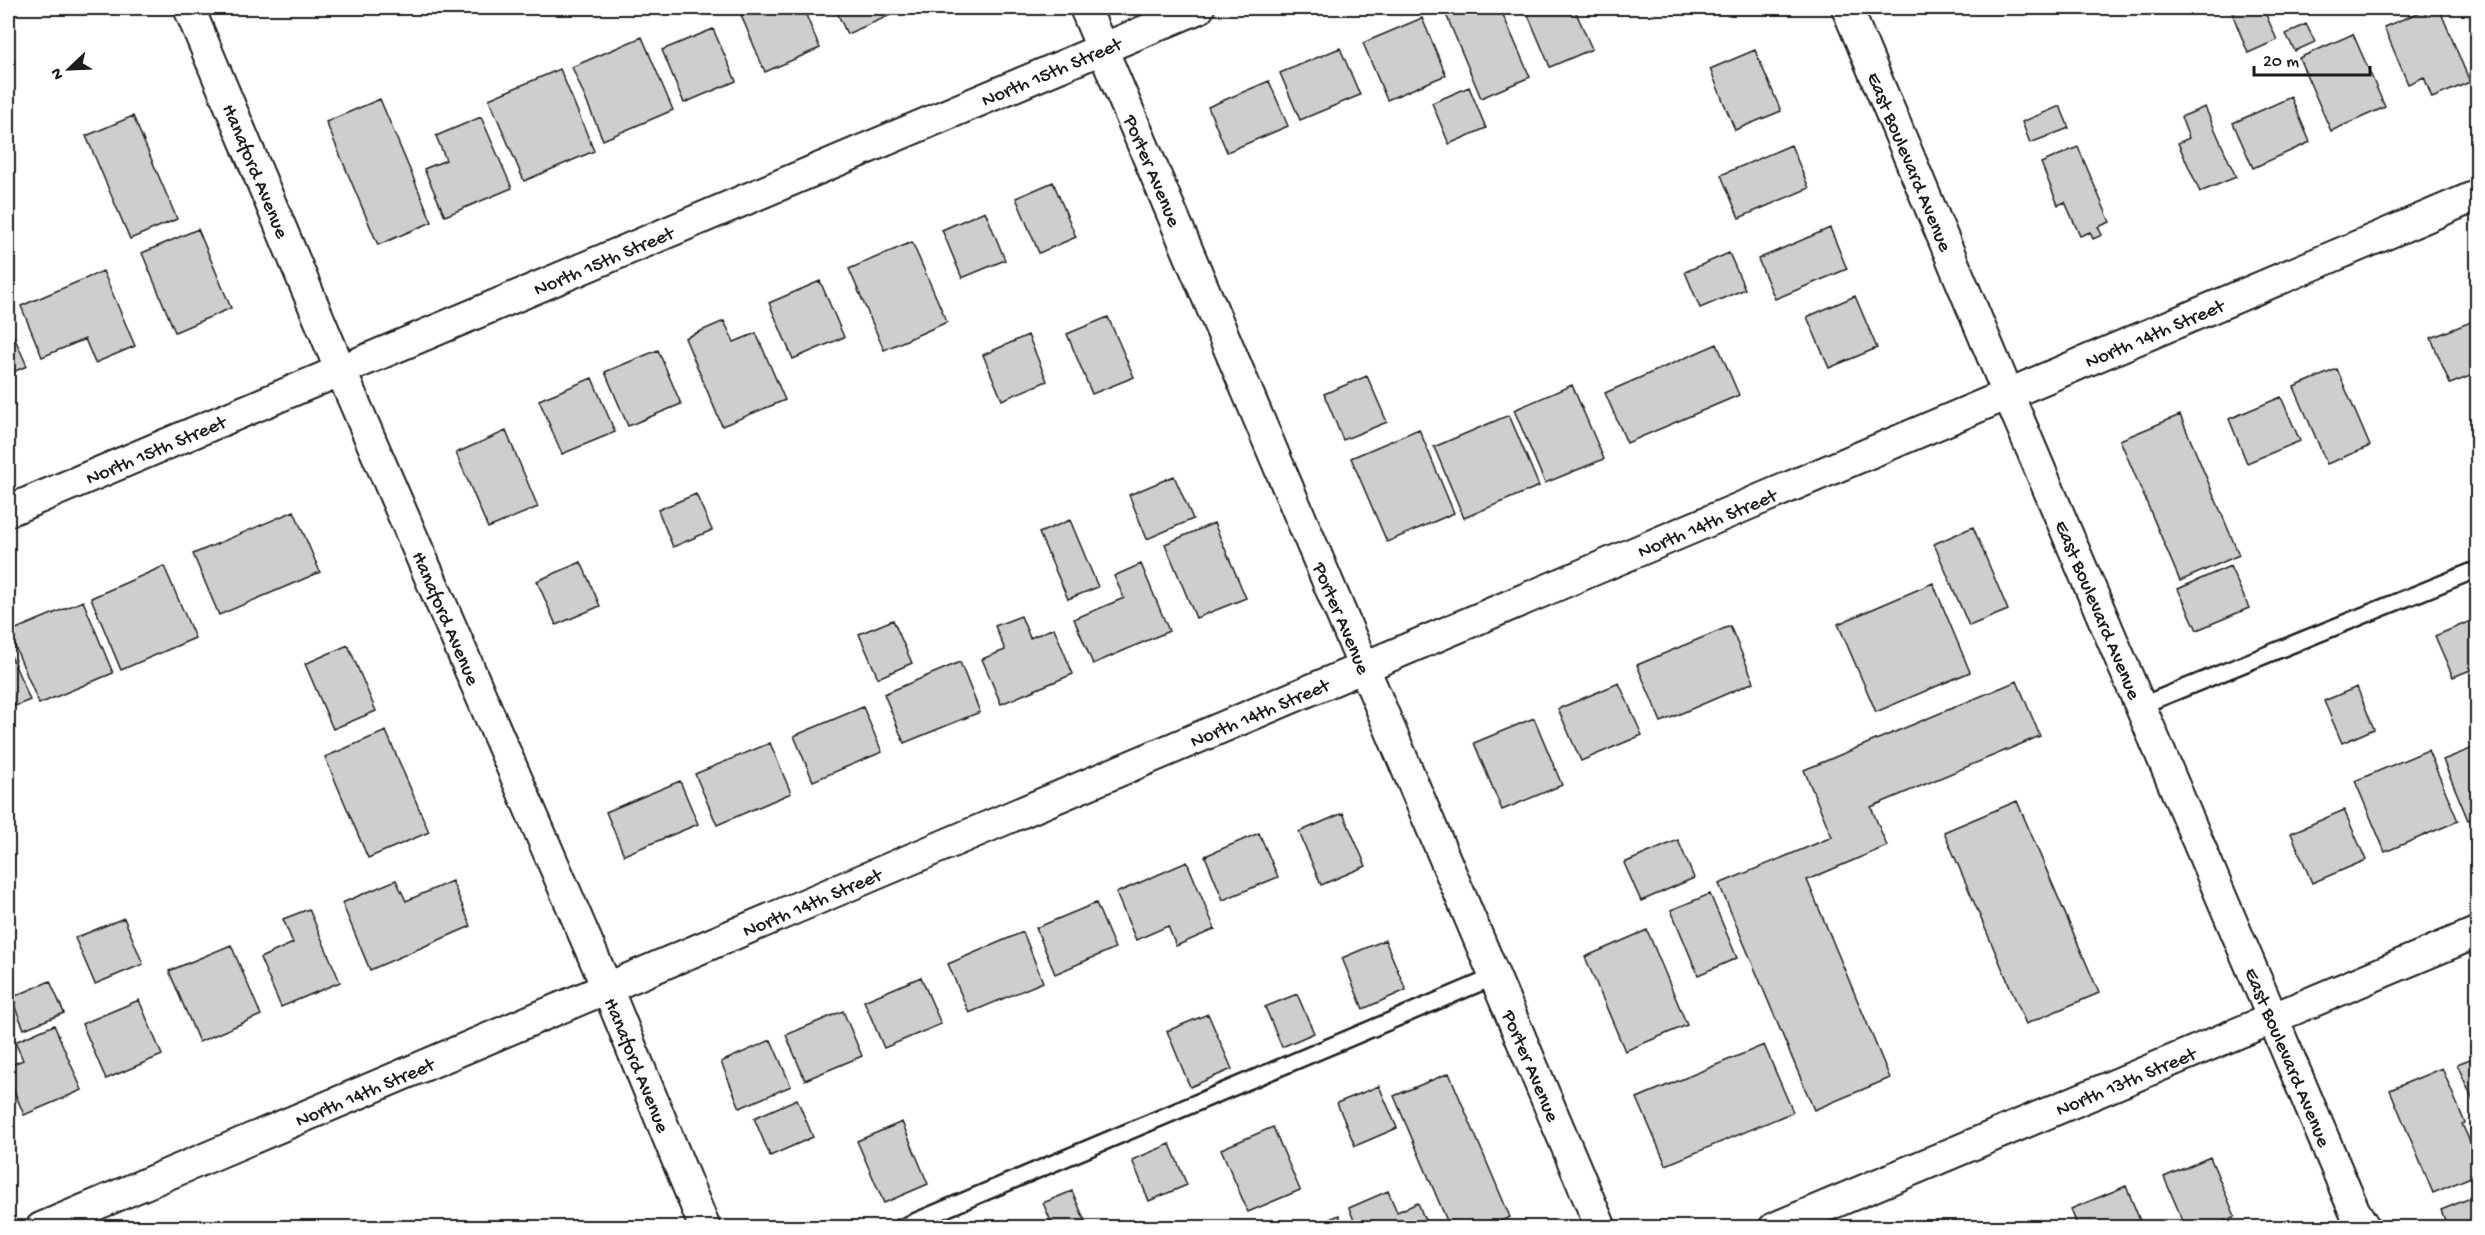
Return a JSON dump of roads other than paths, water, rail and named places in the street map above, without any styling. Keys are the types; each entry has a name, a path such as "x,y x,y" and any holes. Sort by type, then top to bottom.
{"street":[{"name":"Hanaford Avenue","path":"189,8 340,369 607,988 705,1227"},
{"name":"Porter Avenue","path":"1085,8 1601,1227"},
{"name":"North 15th Street","path":"8,511 1199,8"},
{"name":"East Boulevard Avenue","path":"1847,8 2359,1222"},
{"name":"North 14th Street","path":"41,1227 2478,195"},
{"name":"North 13th Street","path":"1774,1227 2478,932"}],"lane":[{"path":"2140,706 2478,570"},
{"path":"900,1227 1494,977"}]}
